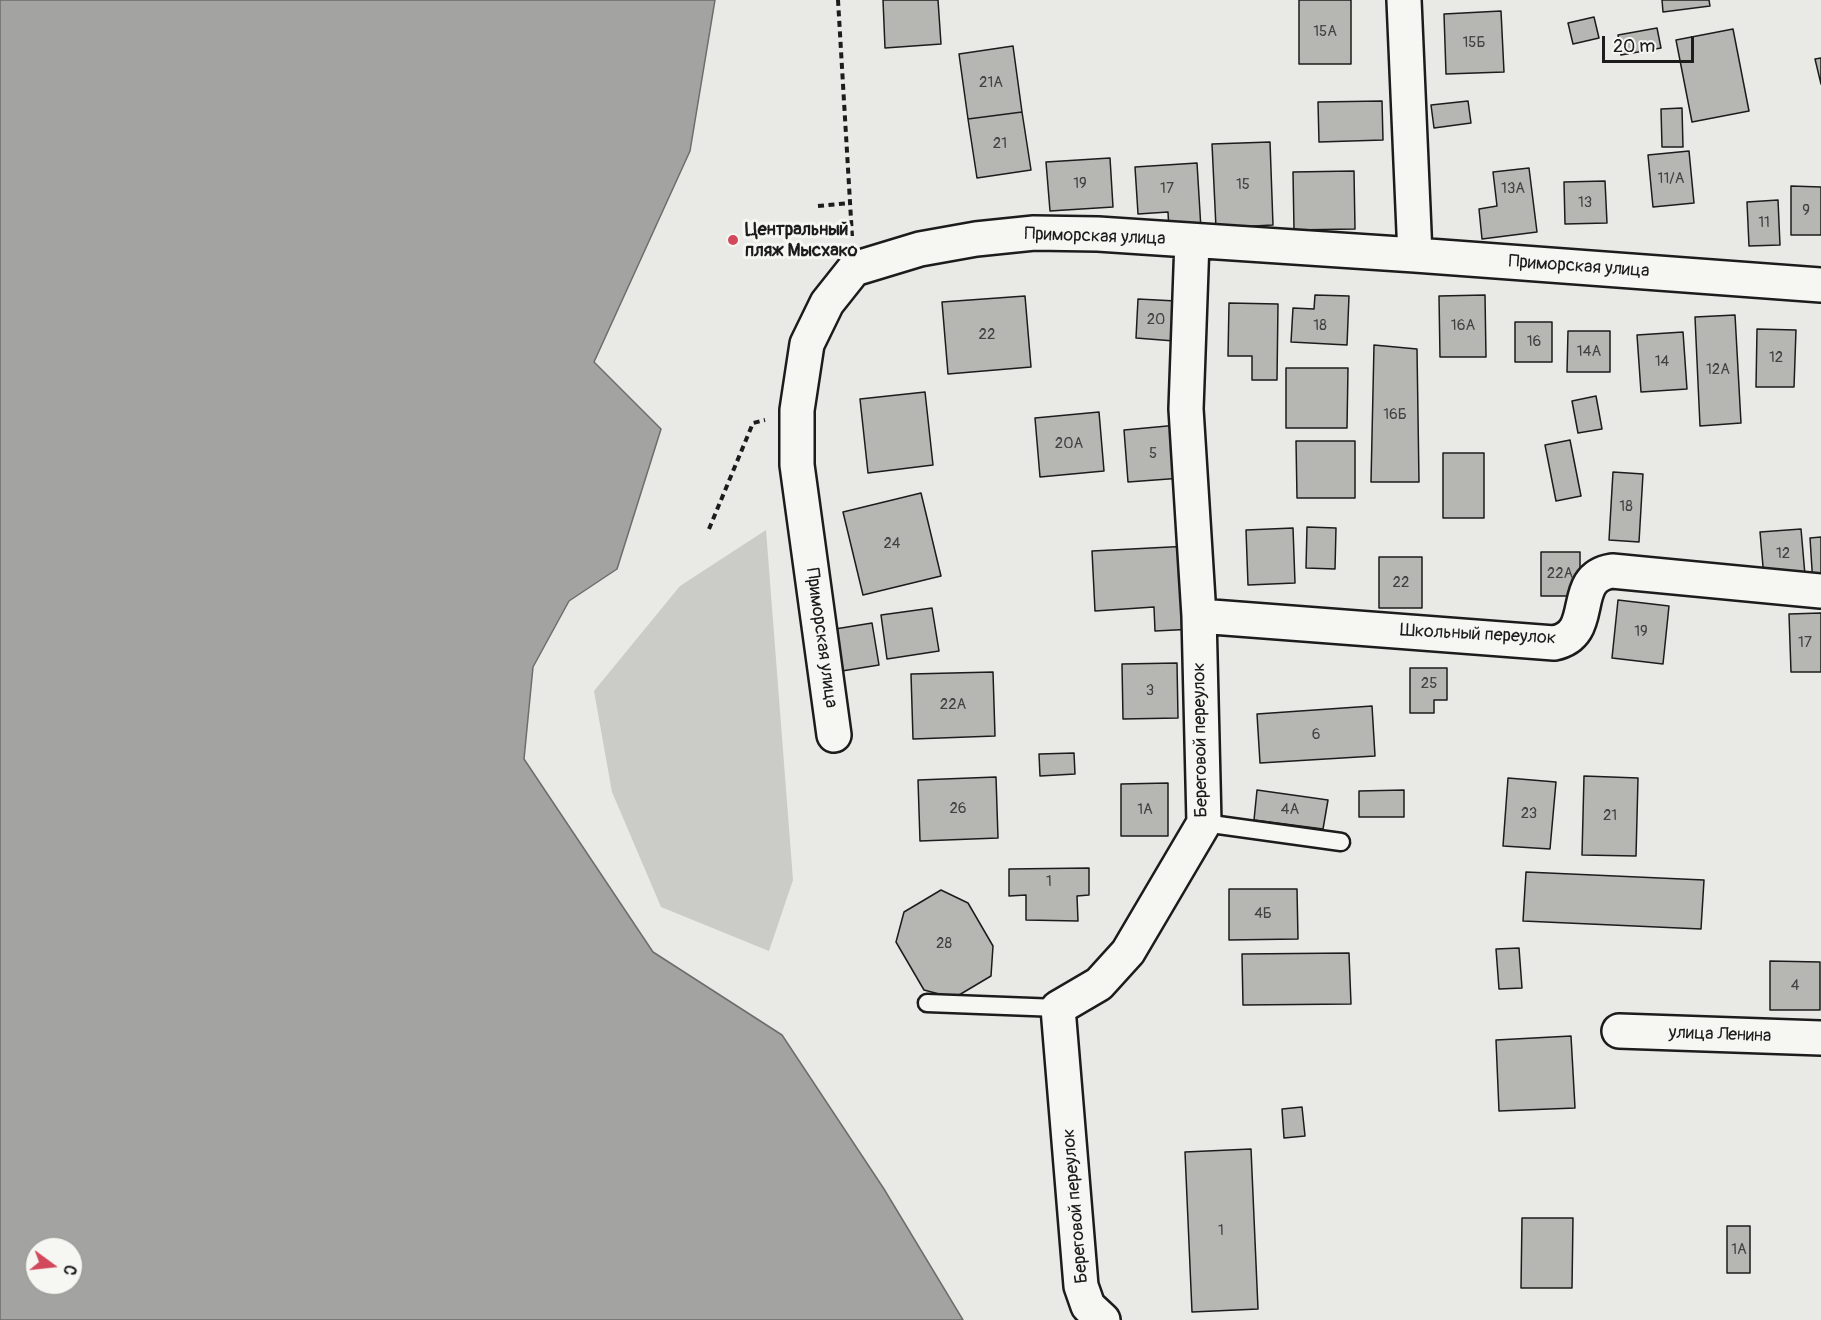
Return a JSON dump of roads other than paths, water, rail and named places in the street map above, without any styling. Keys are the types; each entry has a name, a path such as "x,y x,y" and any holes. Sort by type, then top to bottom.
{"street":[{"path":"1404,0 1415,255"},
{"name":"Приморская улица","path":"834,735 797,465 797,410 807,344 827,303 854,269 920,249 976,239 1034,233 1098,234 1821,285"},
{"name":"Береговой переулок","path":"1103,1320 1088,1306 1081,1286 1058,1008 1099,984 1128,952 1204,823 1199,616 1186,409 1192,241"},
{"name":"Школьный переулок","path":"1199,616 1554,643 1564,641 1573,635 1588,588 1593,578 1601,572 1612,571 1821,591"},
{"name":"улица Ленина","path":"1619,1031 1821,1038"}],"lane":[{"path":"1204,823 1341,842"},
{"path":"927,1003 1058,1008"}],"place":[{"name":"Центральный пляж Мысхако","path":"733,240"}]}
